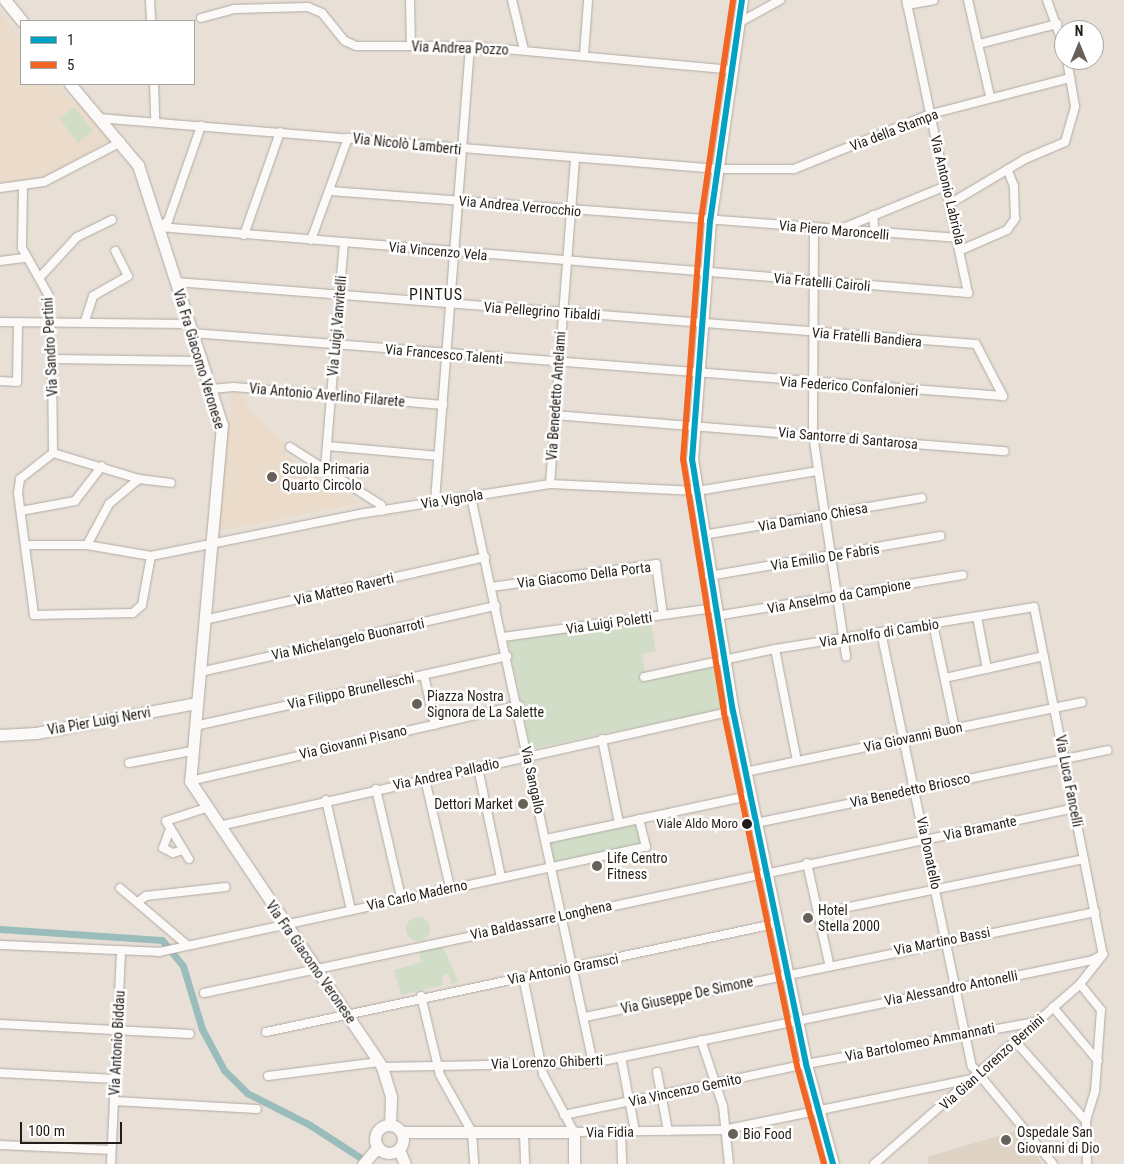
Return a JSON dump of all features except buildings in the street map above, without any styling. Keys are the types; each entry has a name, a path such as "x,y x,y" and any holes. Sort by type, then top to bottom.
{"street":[{"path":"5,0 21,20"},
{"path":"150,0 151,20"},
{"path":"410,0 411,46"},
{"path":"512,0 524,50"},
{"path":"584,55 588,0"},
{"path":"742,0 734,70 710,221 704,272 692,425 697,491 709,576 732,711 768,871 806,1064 817,1111 833,1164"},
{"path":"740,22 780,0"},
{"path":"906,2 934,0"},
{"path":"968,0 990,96"},
{"path":"1047,0 1055,20"},
{"name":"Via Antonio Labriola","path":"906,2 959,238 968,293 939,291"},
{"name":"Via Andrea Pozzo","path":"200,18 275,4 316,9 350,44 470,46 734,70"},
{"path":"979,44 1054,25"},
{"path":"435,501 453,304 470,46"},
{"path":"951,203 1007,169 1065,142 1074,120 1069,70"},
{"name":"Via della Stampa","path":"718,170 794,169 931,114 990,96 1070,78"},
{"name":"Via Fra Giacomo Veronese","path":"71,85 121,142 138,165 164,224 176,282 199,361 212,389 222,435 210,542 190,781 284,925 347,1012 381,1065 390,1097 390,1124"},
{"path":"154,85 155,122"},
{"name":"Via Nicolò Lamberti","path":"98,118 718,170"},
{"path":"164,224 201,126"},
{"path":"244,235 280,132"},
{"path":"312,240 348,138"},
{"path":"0,188 23,188 52,179 121,142"},
{"name":"Via Benedetto Antelami","path":"550,484 575,158"},
{"path":"961,250 1007,230 1015,219 1014,186 1007,169"},
{"path":"839,230 946,186"},
{"name":"Via Sandro Pertini","path":"23,188 21,233 26,258 41,276 49,296 53,453"},
{"name":"Via Andrea Verrocchio","path":"330,191 710,221"},
{"path":"869,217 871,233"},
{"path":"41,276 78,237 112,220"},
{"name":"Via Piero Maroncelli","path":"710,221 959,238"},
{"name":"Via Vincenzo Vela","path":"164,224 172,229 704,272"},
{"path":"814,228 811,332 813,435 846,657"},
{"name":"Via Luigi Vanvitelli","path":"325,468 344,243"},
{"path":"85,321 93,296 128,276 115,251"},
{"path":"0,261 26,258"},
{"name":"Via Fratelli Cairoli","path":"704,272 939,291"},
{"name":"Via Pellegrino Tibaldi","path":"176,282 340,293 700,324"},
{"name":"Via Francesco Talenti","path":"0,322 85,321 190,329 335,345 696,374"},
{"path":"0,381 17,382 18,323"},
{"name":"Via Fratelli Bandiera","path":"700,324 976,344 1003,396"},
{"path":"52,359 199,361"},
{"name":"Via Federico Confalonieri","path":"696,374 1003,396"},
{"name":"Via Antonio Averlino Filarete","path":"212,389 234,387 443,405"},
{"name":"Via Santorre di Santarosa","path":"555,415 1005,451"},
{"path":"327,446 439,456"},
{"path":"290,447 381,505 383,511"},
{"path":"26,544 87,545 151,556 142,605 133,613 34,615 21,511 20,479 53,453 102,466 139,479 171,483"},
{"path":"21,511 74,501 102,466"},
{"name":"Via Vignola","path":"151,556 210,542 435,501 550,484 697,491 818,471"},
{"path":"87,545 109,504 139,479"},
{"name":"Via Sangallo","path":"471,497 518,705 550,866 585,1017 593,1064"},
{"name":"Via Damiano Chiesa","path":"703,535 922,498"},
{"name":"Via Emilio De Fabris","path":"709,576 940,536"},
{"name":"Via Matteo Raverti","path":"204,620 484,557"},
{"name":"Via Giacomo Della Porta","path":"491,587 656,564 663,615"},
{"name":"Via Anselmo da Campione","path":"715,612 838,596 963,575"},
{"name":"Via Michelangelo Buonarroti","path":"200,672 496,606"},
{"name":"Via Arnolfo di Cambio","path":"644,676 775,649 1034,607"},
{"name":"Via Luca Fancelli","path":"1034,607 1103,954"},
{"name":"Via Luigi Poletti","path":"503,637 663,615 715,612"},
{"path":"977,617 987,669"},
{"path":"933,624 955,728"},
{"name":"Via Donatello","path":"881,632 948,940 967,1032 973,1077"},
{"path":"775,649 796,761"},
{"name":"Via Filippo Brunelleschi","path":"195,726 507,656"},
{"path":"945,678 1044,656"},
{"path":"424,675 435,724"},
{"name":"Via Giovanni Buon","path":"745,772 1082,702"},
{"name":"Via Pier Luigi Nervi","path":"0,735 36,733 197,703"},
{"name":"Via Giovanni Pisano","path":"190,781 518,705"},
{"name":"Via Andrea Palladio","path":"219,826 326,800 732,711"},
{"path":"602,739 619,823"},
{"name":"Via Benedetto Briosco","path":"756,823 915,788 1107,750"},
{"path":"129,762 192,751"},
{"path":"478,768 501,877"},
{"path":"425,779 450,887"},
{"path":"376,789 401,897"},
{"path":"546,839 750,796"},
{"path":"326,800 351,910"},
{"path":"189,859 170,829 167,819 206,808"},
{"name":"Via Bramante","path":"768,871 1075,808"},
{"name":"Via Carlo Maderno","path":"0,945 121,952 159,952 351,910 401,897 646,847 639,819"},
{"path":"170,829 163,848 173,853 183,850"},
{"path":"819,913 1084,859"},
{"path":"807,863 829,963"},
{"name":"Via Baldassarre Longhena","path":"204,993 768,871"},
{"path":"138,902 146,896 225,887"},
{"path":"120,888 138,902 185,946"},
{"name":"Via Martino Bassi","path":"789,972 1095,912"},
{"name":"Via Antonio Gramsci","path":"266,1032 421,996 574,967 779,924"},
{"name":"Via Antonio Biddau","path":"111,1164 121,952"},
{"name":"Via Gian Lorenzo Bernini","path":"874,1164 1015,1041 1034,1022 1080,984 1103,954"},
{"name":"Via Alessandro Antonelli","path":"798,1018 1093,960 1103,954"},
{"name":"Via Giuseppe De Simone","path":"585,1017 789,972"},
{"path":"523,977 540,1063 574,1132 574,1164"},
{"path":"1080,984 1101,1010 1098,1061 1086,1121 1087,1164"},
{"path":"421,996 437,1066 472,1132 474,1164"},
{"path":"1053,1007 1098,1061"},
{"name":"Via Lorenzo Ghiberti","path":"268,1076 381,1065 593,1064 798,1018"},
{"name":"Via Bartolomeo Ammannati","path":"806,1064 967,1032 1034,1022"},
{"path":"0,1024 190,1034"},
{"path":"701,1040 722,1106 726,1155 729,1164"},
{"path":"1015,1041 1086,1121"},
{"path":"621,1058 635,1132"},
{"name":"Via Vincenzo Gemito","path":"564,1115 806,1064"},
{"path":"657,1072 668,1130"},
{"path":"0,1073 115,1079"},
{"path":"973,1077 1053,1164"},
{"name":"Via Fidia","path":"402,1132 524,1133 723,1130 952,1083 973,1077"},
{"path":"952,1083 954,1095"},
{"path":"114,1101 257,1109"},
{"path":"363,1164 375,1150 376,1134 390,1124 402,1132 399,1150 405,1164"},
{"path":"621,1131 622,1164"},
{"path":"524,1133 525,1164"},
{"path":"0,1145 111,1150"},
{"path":"375,1150 390,1153 399,1150"},
{"path":"725,1164 726,1155"}],"shaded area":[{"path":"0,12 20,39 20,85 55,85 90,115 110,140 44,177 0,184"},
{"name":"Scuola Primaria Quarto Circolo","path":"232,393 239,393 251,411 285,444 285,455 359,503 219,531"},
{"name":"Ospedale San Giovanni di Dio","path":"1018,1130 1042,1164 929,1164 927,1157"}],"green space":[{"path":"75,107 93,131 78,142 60,118"},
{"path":"650,621 656,651 642,654 646,676 719,663 728,708 531,749 508,641"},
{"path":"638,822 643,844 555,865 549,842"},
{"path":"418,917 427,920 430,929 427,938 418,941 409,938 406,929 409,920"},
{"path":"442,944 458,982 452,984 448,974 442,976 443,985 401,995 394,970 421,962 419,950"}],"waterway":[{"path":"0,929 162,940 183,966 202,1029 224,1070 247,1093 310,1125 367,1162"}],"transit line":[{"name":"5","path":"733,0 701,220 683,459 724,713 797,1066 824,1164"},
{"name":"1","path":"742,0 710,221 692,459 733,711 806,1064 833,1164"}],"place":[{"name":"Scuola Primaria Quarto Circolo","path":"272,477"},
{"name":"Piazza Nostra Signora de La Salette","path":"417,704"},
{"name":"Dettori Market","path":"523,804"},
{"name":"Viale Aldo Moro","path":"747,824"},
{"name":"Life Centro Fitness","path":"597,866"},
{"name":"Hotel Stella 2000","path":"808,918"},
{"name":"Bio Food","path":"733,1134"},
{"name":"Ospedale San Giovanni di Dio","path":"1006,1140"}],"district":[{"name":"PINTUS","path":"436,295"}]}
